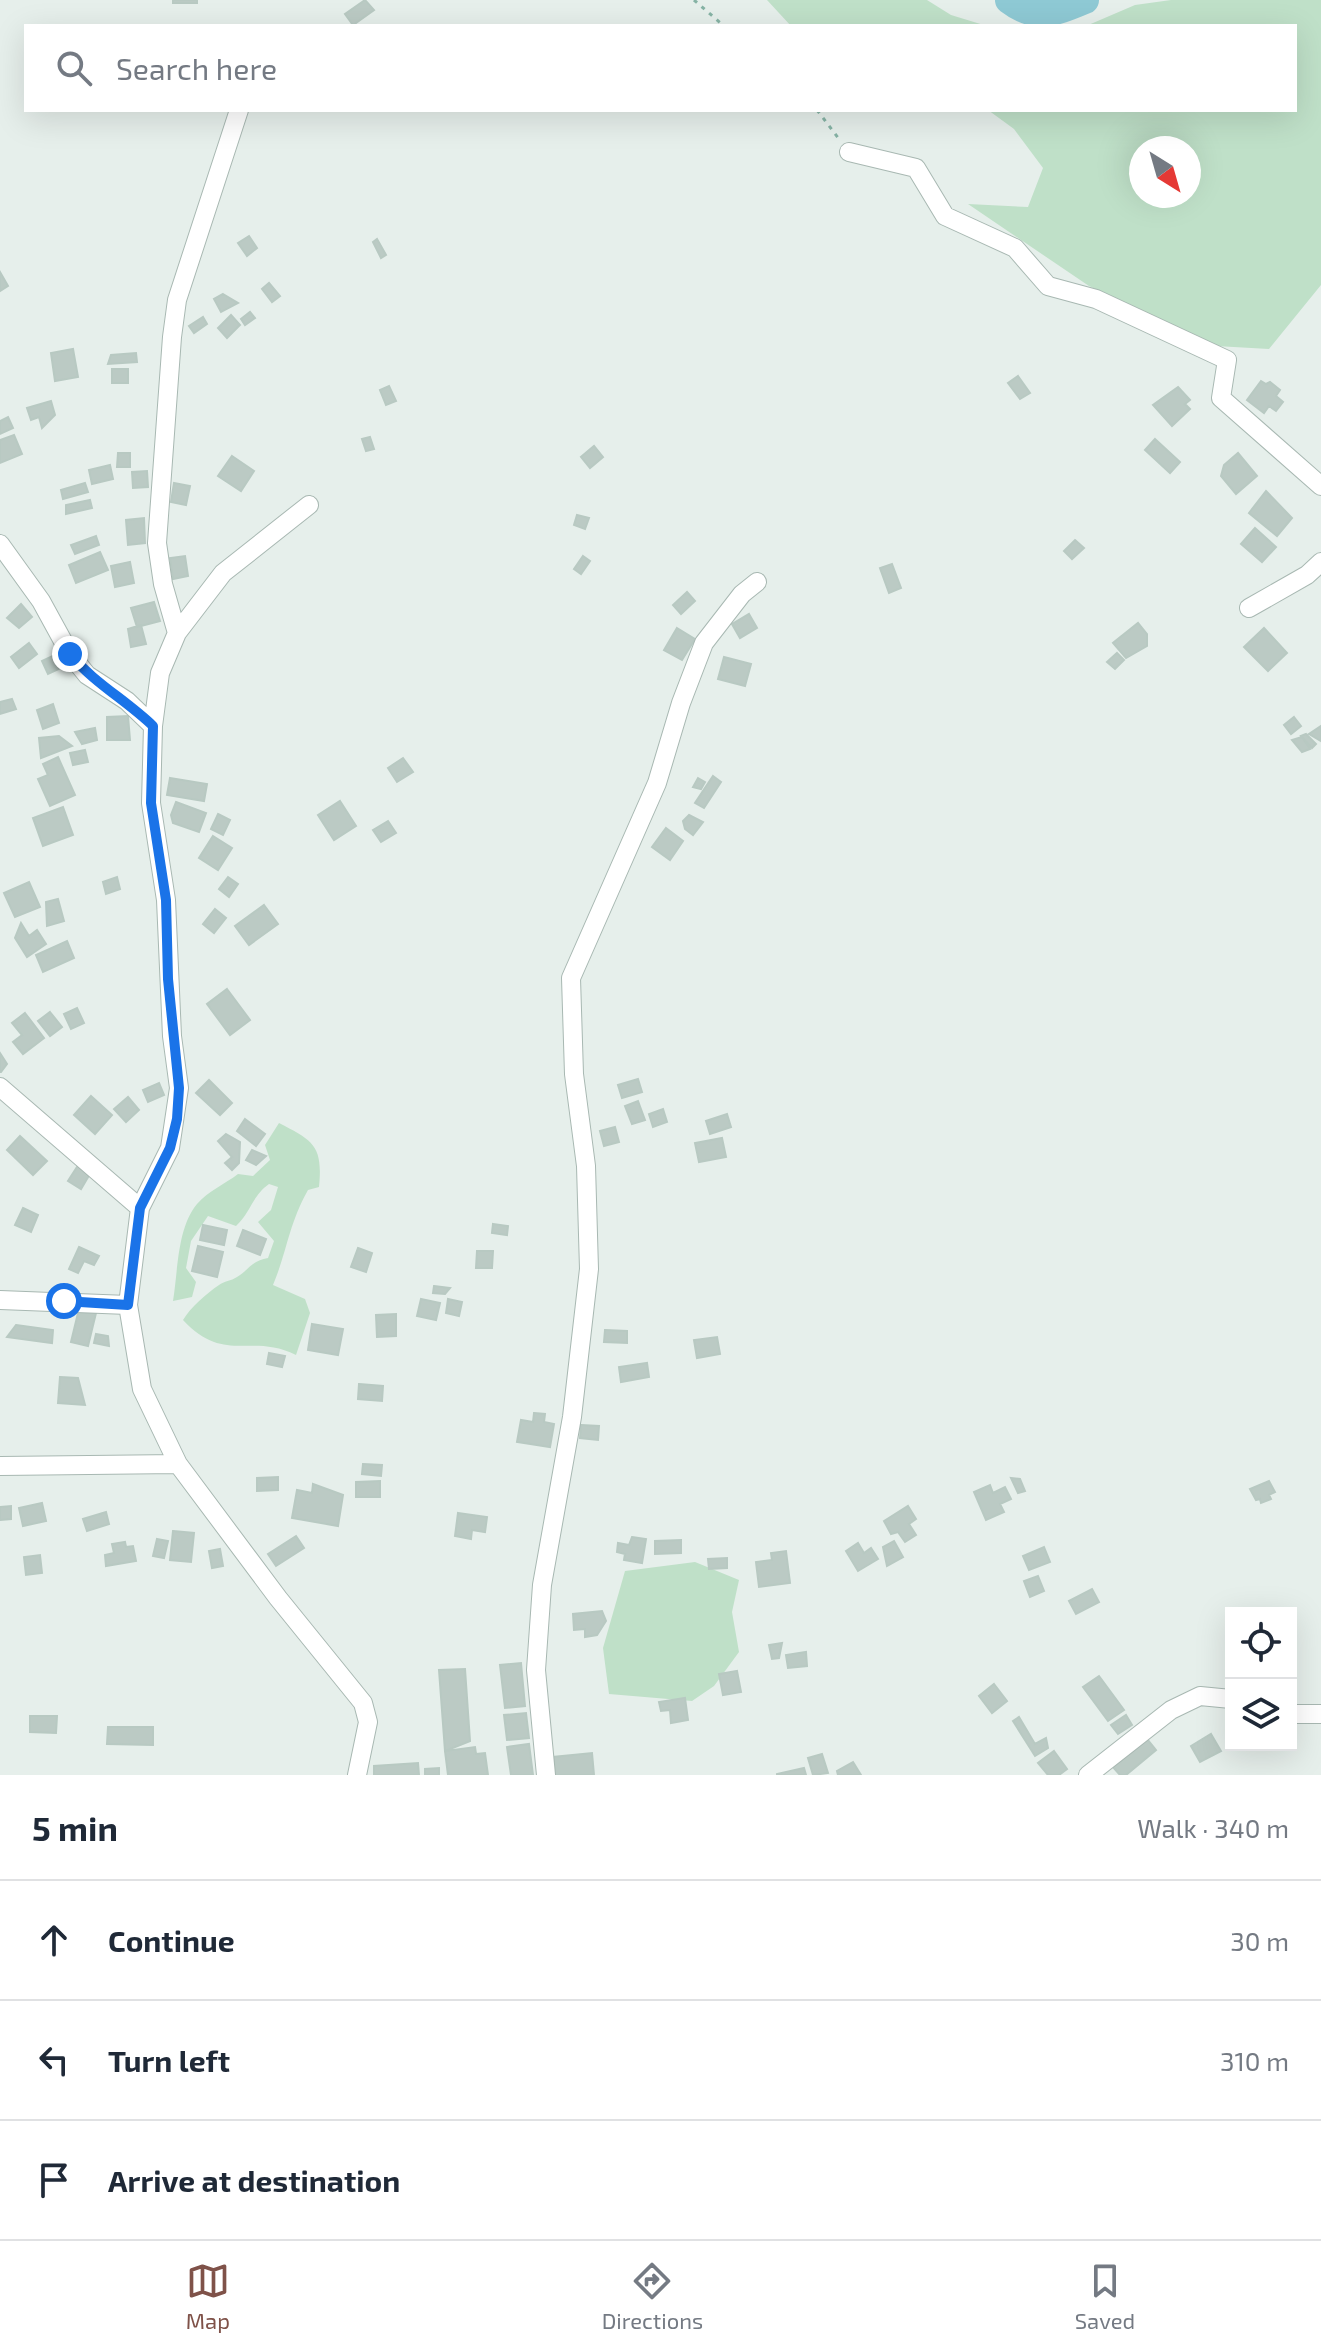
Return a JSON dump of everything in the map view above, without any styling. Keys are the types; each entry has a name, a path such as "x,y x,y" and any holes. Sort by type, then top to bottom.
{"street":[{"path":"177,633 163,584 157,543 172,337 177,300 238,112"},
{"path":"849,152 916,168 945,216 1015,248 1048,286 1096,299 1227,360 1221,398 1321,486"},
{"path":"309,505 223,573 177,633 160,673 153,726 151,803 166,900 168,979 179,1088 177,1119 170,1148 140,1208 128,1305 142,1389 178,1464 278,1598 363,1703 368,1722 357,1775"},
{"path":"0,544 41,601 70,654 87,675 127,701 153,726"},
{"path":"1249,608 1307,575 1321,562"},
{"path":"546,1775 536,1670 542,1585 572,1417 589,1269 586,1166 574,1074 571,978 657,783 681,703 704,643 742,594 757,582"},
{"path":"0,1087 140,1208"},
{"path":"0,1300 128,1305"},
{"path":"0,1466 178,1464"},
{"path":"1088,1775 1171,1710 1200,1696 1225,1698"},
{"path":"1297,1714 1321,1714"}],"path":[{"path":"694,0 722,24"},
{"path":"819,112 849,152"}],"green space":[{"path":"767,0 927,0 951,15 980,24 789,24"},
{"path":"1171,0 1321,0 1321,285 1269,349 1216,346 1089,286 968,204 1028,207 1043,168 1014,129 991,112 1297,112 1297,24 1091,24 1135,5"},
{"path":"279,1123 314,1146 320,1173 319,1187 308,1190 301,1203 273,1285 305,1299 310,1313 296,1355 265,1346 225,1345 212,1341 183,1320 214,1288 268,1258 274,1241 258,1222 271,1210 278,1187 269,1184 263,1189 236,1226 208,1216 191,1241 186,1268 196,1282 192,1297 173,1301 182,1237 190,1214 211,1191 238,1174 253,1176 270,1160 265,1145"},
{"path":"695,1562 739,1580 732,1612 739,1652 714,1686 692,1701 609,1694 603,1648 625,1571"}],"building":[{"path":"173,0 197,0 197,3 173,3"},
{"path":"365,0 374,10 354,24 345,14"},
{"path":"249,236 257,248 247,256 238,243"},
{"path":"377,239 386,255 381,258 373,242"},
{"path":"0,272 8,286 0,291"},
{"path":"269,283 280,296 272,302 262,289"},
{"path":"223,294 238,303 221,312 214,299"},
{"path":"250,312 255,318 245,325 241,319"},
{"path":"231,315 240,325 227,338 218,328"},
{"path":"203,317 207,324 194,333 189,326"},
{"path":"73,349 78,377 55,381 51,353"},
{"path":"136,353 137,362 108,364 111,355"},
{"path":"112,369 128,369 128,383 112,383"},
{"path":"1018,376 1030,393 1020,399 1008,383"},
{"path":"1261,381 1266,384 1270,382 1280,390 1276,396 1283,402 1276,411 1269,406 1264,413 1247,400"},
{"path":"389,386 396,401 386,405 380,390"},
{"path":"1178,387 1190,400 1185,404 1190,409 1172,426 1153,405"},
{"path":"51,401 55,415 42,428 39,417 31,420 27,408"},
{"path":"8,417 13,428 0,434 0,421"},
{"path":"14,435 22,454 0,463 0,440"},
{"path":"370,437 374,449 366,451 362,439"},
{"path":"1155,439 1180,462 1170,473 1145,450"},
{"path":"594,446 603,457 590,468 581,457"},
{"path":"118,453 130,453 130,467 117,467"},
{"path":"1238,453 1257,476 1236,494 1221,476 1224,465"},
{"path":"232,456 254,471 241,491 218,476"},
{"path":"110,465 113,479 92,484 89,470"},
{"path":"147,471 148,487 133,488 132,472"},
{"path":"85,483 88,492 63,499 61,490"},
{"path":"174,483 190,486 186,505 171,502"},
{"path":"1266,491 1292,518 1277,536 1249,513"},
{"path":"90,500 92,508 66,514 66,505"},
{"path":"577,515 589,518 585,529 574,525"},
{"path":"144,518 145,543 128,545 126,520"},
{"path":"1255,528 1276,547 1262,562 1241,544"},
{"path":"96,536 99,545 75,554 71,545"},
{"path":"1075,540 1084,548 1072,559 1064,551"},
{"path":"100,552 108,570 76,583 69,565"},
{"path":"185,556 188,576 173,579 170,558"},
{"path":"583,556 590,561 581,574 574,569"},
{"path":"130,562 134,583 115,587 111,566"},
{"path":"892,564 901,588 889,593 880,568"},
{"path":"687,592 695,601 681,614 673,605"},
{"path":"154,602 160,621 137,627 131,608"},
{"path":"21,604 32,617 19,628 7,618"},
{"path":"749,614 757,628 740,638 732,624"},
{"path":"1138,623 1147,634 1147,646 1126,658 1113,643"},
{"path":"141,625 146,644 131,647 128,629"},
{"path":"677,628 695,639 682,660 664,650"},
{"path":"1264,628 1287,653 1268,671 1244,647"},
{"path":"29,643 37,654 19,668 11,657"},
{"path":"59,653 65,666 48,674 42,661"},
{"path":"1117,653 1124,660 1115,669 1107,662"},
{"path":"724,657 751,664 745,686 718,679"},
{"path":"12,699 16,709 0,714 0,702"},
{"path":"53,704 59,723 43,729 37,710"},
{"path":"128,716 130,740 107,740 107,717"},
{"path":"1294,717 1301,726 1291,734 1284,725"},
{"path":"1321,726 1321,741 1309,734"},
{"path":"95,728 97,740 82,744 75,732"},
{"path":"1306,734 1316,744 1312,748 1301,736"},
{"path":"59,736 72,746 41,758 39,738"},
{"path":"1302,737 1310,749 1302,752 1292,740"},
{"path":"85,750 88,762 73,765 70,753"},
{"path":"58,757 75,795 50,806 38,779 48,775 43,764"},
{"path":"403,758 413,772 397,782 388,768"},
{"path":"713,776 721,782 704,808 695,803"},
{"path":"170,778 207,784 204,801 167,795"},
{"path":"698,778 705,782 701,789 693,787"},
{"path":"340,801 356,826 334,840 318,815"},
{"path":"176,802 206,813 199,832 173,823 171,815"},
{"path":"63,807 73,835 43,846 33,818"},
{"path":"218,814 230,820 223,835 211,829"},
{"path":"689,815 703,822 693,835 685,829 683,821"},
{"path":"388,821 396,833 381,842 373,830"},
{"path":"666,828 683,841 670,860 652,847"},
{"path":"213,836 232,848 218,870 199,858"},
{"path":"117,877 120,889 106,894 103,882"},
{"path":"228,877 238,884 229,897 219,889"},
{"path":"29,882 40,907 15,917 4,893"},
{"path":"58,899 64,921 47,926 46,902"},
{"path":"264,905 278,924 249,945 235,926"},
{"path":"215,909 226,918 214,933 203,924"},
{"path":"21,923 29,936 37,930 46,944 27,957 15,938"},
{"path":"67,941 74,958 43,972 36,955"},
{"path":"227,989 250,1020 230,1035 207,1004"},
{"path":"77,1008 84,1023 71,1029 64,1014"},
{"path":"50,1012 62,1027 50,1036 38,1021"},
{"path":"25,1013 44,1038 23,1054 13,1042 22,1035 12,1023"},
{"path":"0,1053 7,1064 1,1072 0,1072"},
{"path":"638,1079 642,1092 622,1098 618,1085"},
{"path":"209,1080 232,1103 220,1115 196,1093"},
{"path":"159,1083 164,1095 148,1102 143,1090"},
{"path":"91,1096 112,1115 95,1134 74,1115"},
{"path":"128,1097 139,1110 126,1122 114,1109"},
{"path":"638,1101 645,1120 632,1124 625,1106"},
{"path":"663,1109 667,1122 653,1127 649,1114"},
{"path":"727,1114 731,1127 710,1134 706,1121"},
{"path":"245,1119 265,1134 256,1146 237,1131"},
{"path":"615,1127 619,1142 604,1146 600,1131"},
{"path":"226,1134 240,1142 239,1163 232,1170 225,1163 232,1157 218,1141"},
{"path":"20,1136 47,1161 33,1175 7,1150"},
{"path":"722,1138 726,1157 699,1162 695,1143"},
{"path":"252,1150 266,1156 256,1165 246,1160"},
{"path":"79,1164 91,1172 81,1189 68,1181"},
{"path":"23,1208 38,1215 31,1232 15,1225"},
{"path":"493,1224 508,1226 507,1235 492,1233"},
{"path":"203,1225 227,1230 224,1245 200,1240"},
{"path":"243,1230 266,1239 260,1255 237,1246"},
{"path":"198,1246 223,1252 217,1277 192,1271"},
{"path":"79,1247 99,1256 94,1265 84,1261 78,1273 69,1269"},
{"path":"358,1248 372,1253 366,1272 351,1267"},
{"path":"477,1251 493,1251 492,1268 476,1268"},
{"path":"434,1286 450,1288 445,1294 433,1293"},
{"path":"421,1299 440,1303 436,1320 417,1316"},
{"path":"448,1299 462,1302 459,1316 446,1313"},
{"path":"79,1309 96,1313 88,1346 71,1342"},
{"path":"396,1314 396,1336 377,1337 376,1315"},
{"path":"312,1324 343,1329 338,1355 308,1350"},
{"path":"16,1325 53,1330 52,1343 7,1337"},
{"path":"605,1330 627,1331 627,1343 604,1342"},
{"path":"96,1334 108,1336 109,1346 94,1343"},
{"path":"717,1337 720,1354 697,1358 694,1340"},
{"path":"269,1353 285,1356 282,1367 267,1364"},
{"path":"647,1363 649,1377 621,1382 619,1367"},
{"path":"60,1377 78,1378 85,1405 58,1403"},
{"path":"359,1384 383,1386 382,1401 358,1399"},
{"path":"534,1413 545,1414 544,1422 554,1424 550,1447 517,1442 521,1420 533,1422"},
{"path":"581,1425 599,1426 598,1440 580,1438"},
{"path":"363,1464 382,1465 381,1476 362,1474"},
{"path":"278,1477 278,1490 257,1491 257,1478"},
{"path":"1011,1478 1020,1479 1025,1491 1018,1493"},
{"path":"380,1481 380,1497 356,1497 356,1482"},
{"path":"1269,1481 1275,1492 1269,1495 1271,1499 1261,1503 1250,1489"},
{"path":"313,1484 343,1495 338,1526 292,1518 297,1490 312,1493"},
{"path":"990,1485 993,1493 1005,1487 1011,1499 1000,1504 1004,1512 986,1520 974,1492"},
{"path":"42,1503 46,1521 23,1526 19,1508"},
{"path":"11,1506 11,1519 0,1520 0,1507"},
{"path":"908,1506 916,1519 909,1524 916,1535 905,1542 898,1532 891,1534 884,1521"},
{"path":"106,1512 109,1524 87,1531 83,1519"},
{"path":"458,1513 487,1517 485,1532 472,1530 471,1539 455,1536"},
{"path":"173,1531 194,1533 191,1562 170,1560"},
{"path":"296,1536 304,1548 276,1566 268,1554"},
{"path":"632,1537 646,1539 642,1563 624,1560 625,1554 617,1552 618,1543 629,1545"},
{"path":"157,1539 168,1541 164,1558 153,1556"},
{"path":"681,1540 681,1553 655,1554 655,1541"},
{"path":"894,1541 903,1557 887,1566 883,1547"},
{"path":"125,1542 126,1547 133,1546 136,1561 106,1566 105,1555 114,1553 112,1544"},
{"path":"858,1543 864,1553 871,1548 878,1559 858,1571 846,1551"},
{"path":"1044,1547 1050,1562 1029,1570 1023,1556"},
{"path":"220,1549 223,1566 212,1568 209,1551"},
{"path":"786,1551 790,1583 759,1587 756,1562 772,1560 771,1553"},
{"path":"40,1555 42,1573 26,1575 24,1557"},
{"path":"727,1558 727,1568 709,1569 708,1559"},
{"path":"1038,1576 1044,1591 1030,1597 1024,1581"},
{"path":"1092,1589 1099,1602 1076,1614 1069,1601"},
{"path":"602,1611 606,1621 597,1635 585,1637 585,1629 574,1630 573,1614"},
{"path":"782,1643 779,1658 772,1659 769,1645"},
{"path":"806,1652 807,1666 788,1668 786,1655"},
{"path":"521,1663 525,1706 505,1708 500,1665"},
{"path":"465,1669 470,1741 445,1751 439,1670"},
{"path":"737,1671 741,1692 723,1695 719,1674"},
{"path":"1099,1676 1124,1710 1108,1721 1083,1687"},
{"path":"994,1684 1007,1701 992,1713 979,1696"},
{"path":"685,1698 688,1720 671,1723 670,1710 661,1711 659,1702"},
{"path":"526,1713 529,1738 507,1740 504,1715"},
{"path":"1126,1715 1132,1725 1118,1734 1111,1725"},
{"path":"30,1716 57,1716 56,1733 30,1732"},
{"path":"1019,1717 1035,1744 1046,1738 1048,1748 1035,1756 1013,1721"},
{"path":"108,1727 153,1727 153,1745 107,1744"},
{"path":"1211,1734 1221,1751 1200,1762 1191,1746"},
{"path":"1147,1739 1156,1750 1126,1775 1120,1775 1113,1767"},
{"path":"529,1744 533,1775 511,1775 507,1747"},
{"path":"475,1747 476,1754 485,1753 488,1775 448,1775 445,1751"},
{"path":"1054,1751 1067,1769 1059,1775 1048,1775 1038,1763"},
{"path":"592,1753 594,1775 555,1775 553,1757"},
{"path":"822,1754 828,1773 813,1775 808,1758"},
{"path":"853,1762 861,1775 838,1775 837,1771"},
{"path":"418,1763 419,1775 374,1775 374,1766"},
{"path":"439,1768 439,1775 425,1775 425,1769"},
{"path":"804,1768 806,1775 777,1775 777,1774"}],"waterway":[{"path":"1009,0 1038,13 1055,11 1085,0"}],"route":[{"path":"64,1301 128,1305 140,1208 170,1148 177,1119 179,1088 168,979 166,900 151,803 153,726 127,701 87,675 70,654"}]}
